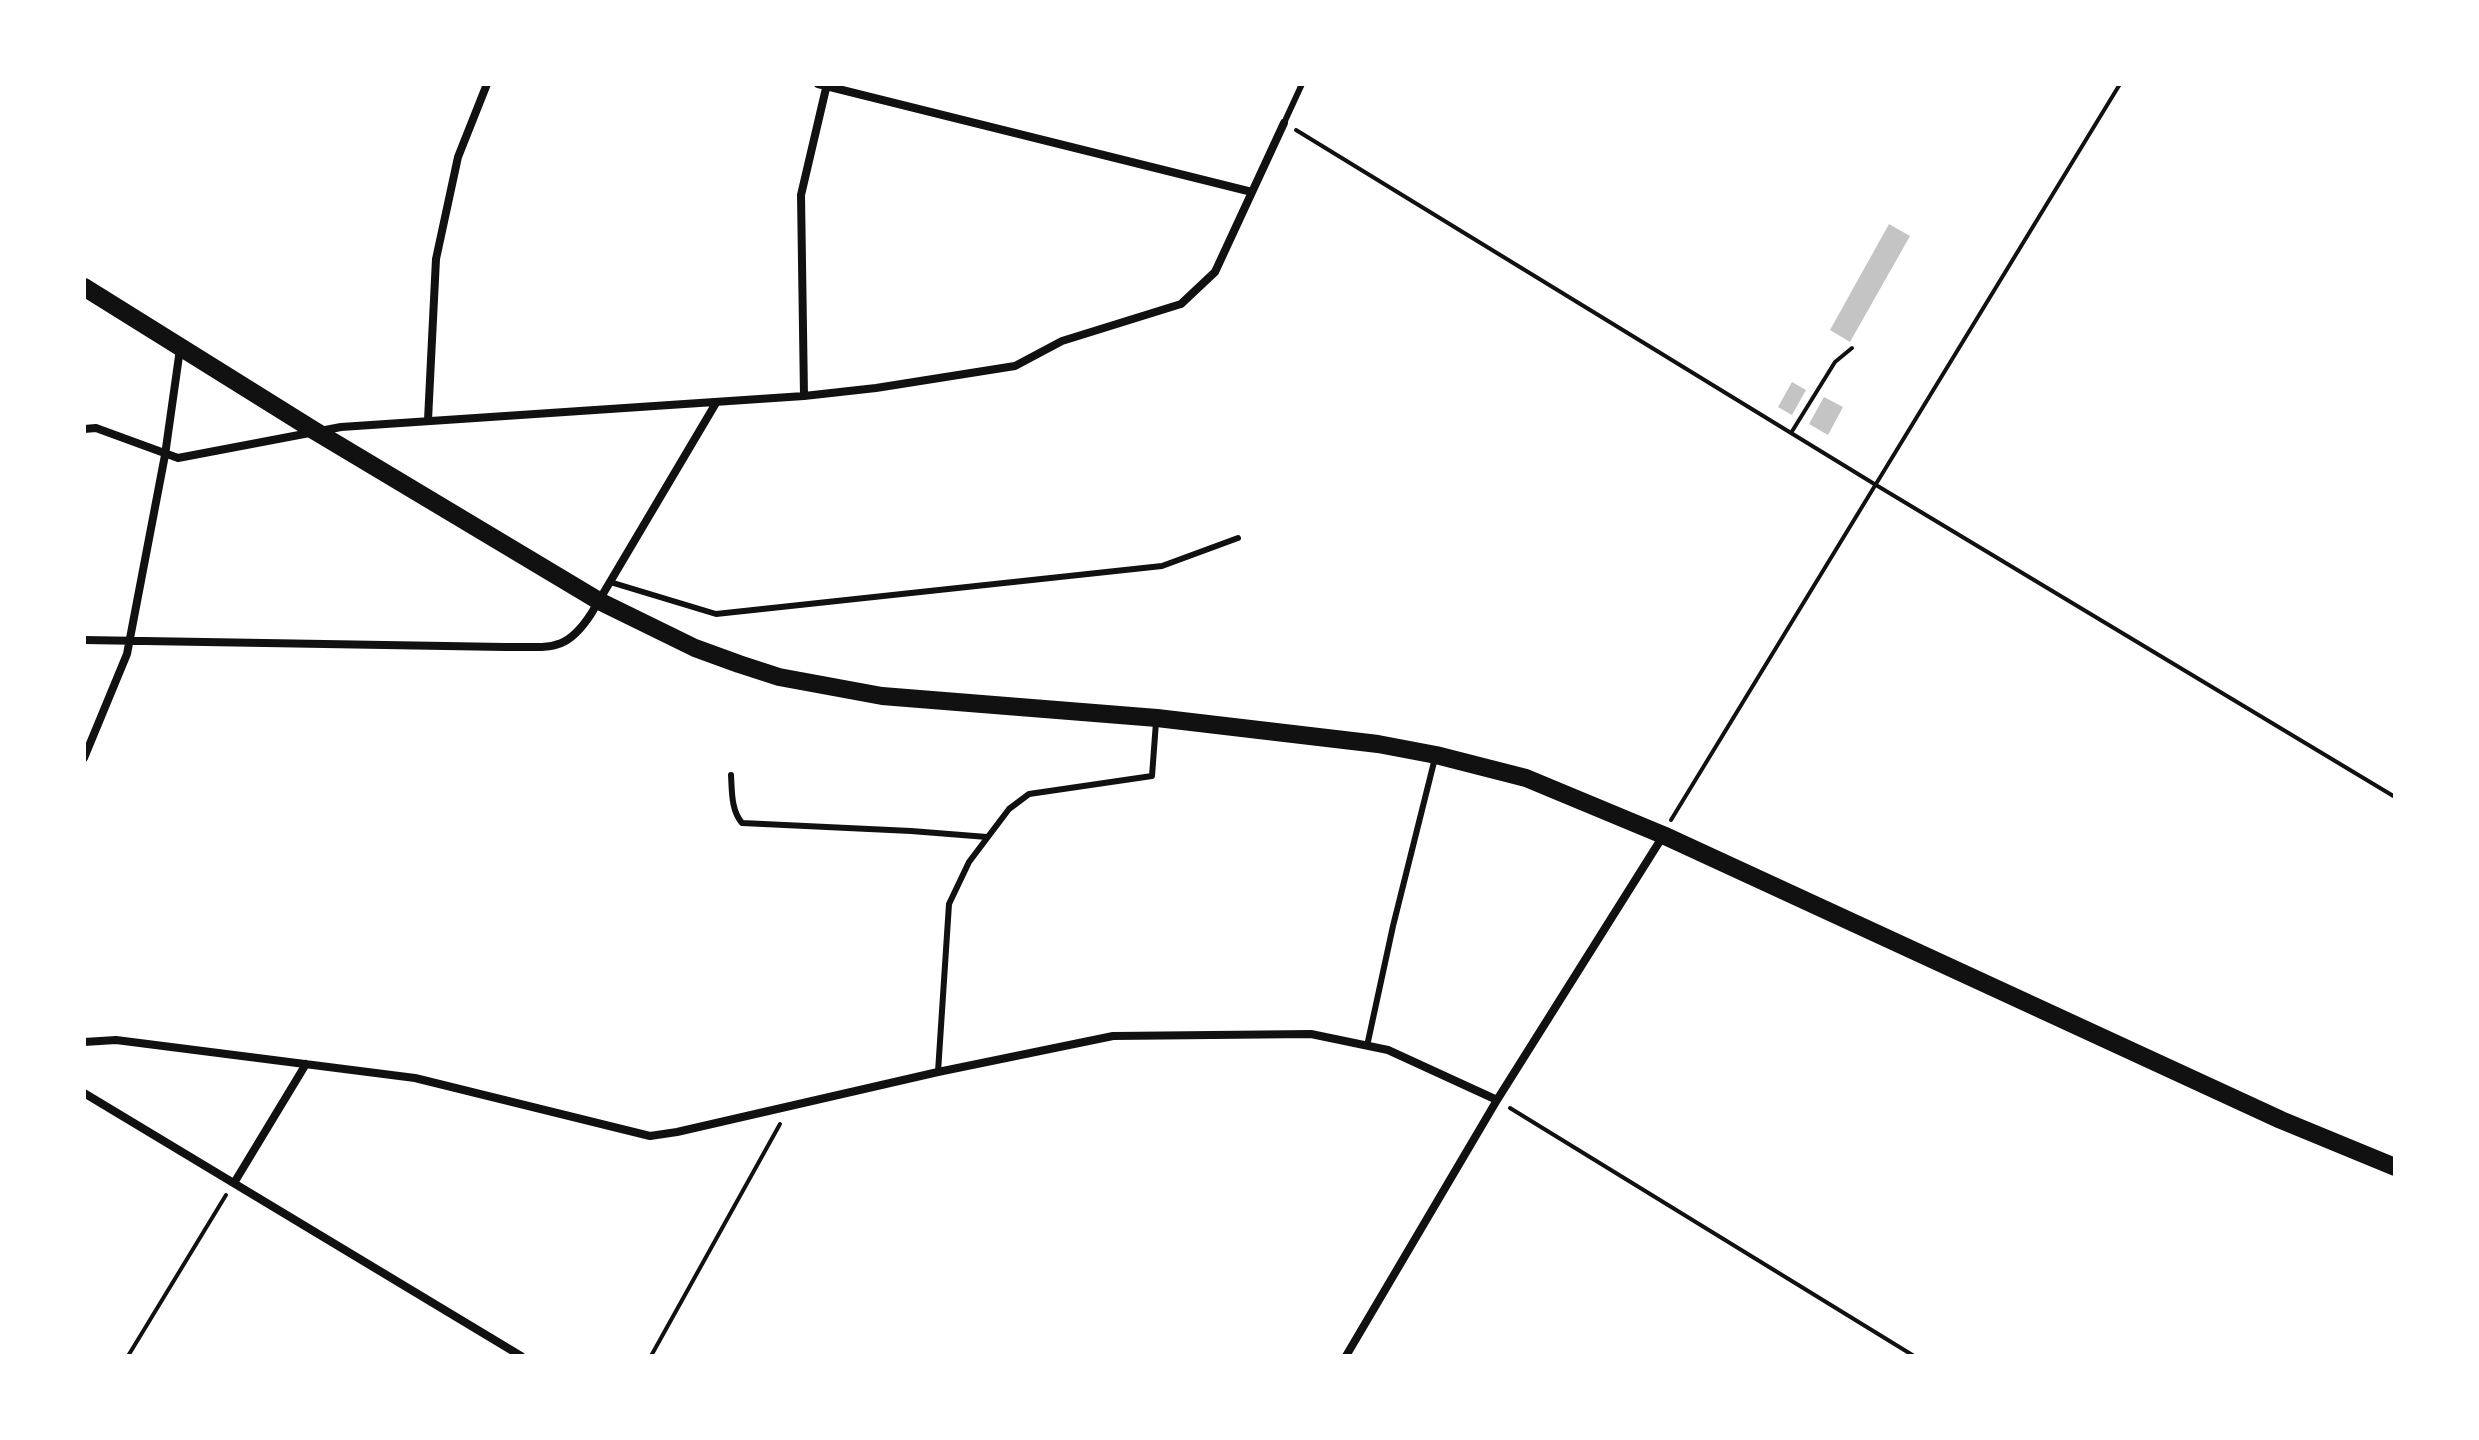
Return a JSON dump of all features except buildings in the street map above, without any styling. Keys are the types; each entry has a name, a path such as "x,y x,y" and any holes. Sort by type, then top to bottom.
{"main road":[{"path":"84,287 315,431 599,601 695,648 791,679 882,696 1157,718 1378,744 1526,778 1663,835 2281,1120 2395,1167"}],"street":[{"path":"428,420 436,259 458,157 487,84"},
{"path":"804,396 801,195 824,85 1252,192"},
{"path":"84,429 96,428 178,458 315,431 428,420 804,396 1015,366 1062,341 1181,304 1215,272 1284,123"},
{"path":"84,758 127,654 165,455 180,348"},
{"path":"84,640 563,644 579,633 716,403"},
{"path":"1346,1356 1497,1100 1663,835"},
{"path":"84,1042 116,1040 415,1078 650,1136 1113,1036 1311,1034 1388,1050 1497,1100"},
{"path":"234,1183 306,1064"},
{"path":"84,1093 521,1356"}],"lane":[{"path":"1284,123 1302,84"},
{"path":"610,582 716,614 1162,566 1238,538"},
{"path":"938,1072 949,904 969,862 1009,809 1029,794 1152,776 1157,718"},
{"path":"1367,1046 1436,755"},
{"path":"731,775 733,802 742,823 987,837"}],"path":[{"path":"1663,835 2120,84"},
{"path":"1284,123 1876,485 2395,797"},
{"path":"1791,433 1835,362 1852,348"},
{"path":"1497,1100 1914,1356"},
{"path":"651,1356 769,1148 788,1108"},
{"path":"128,1356 234,1183"}]}
